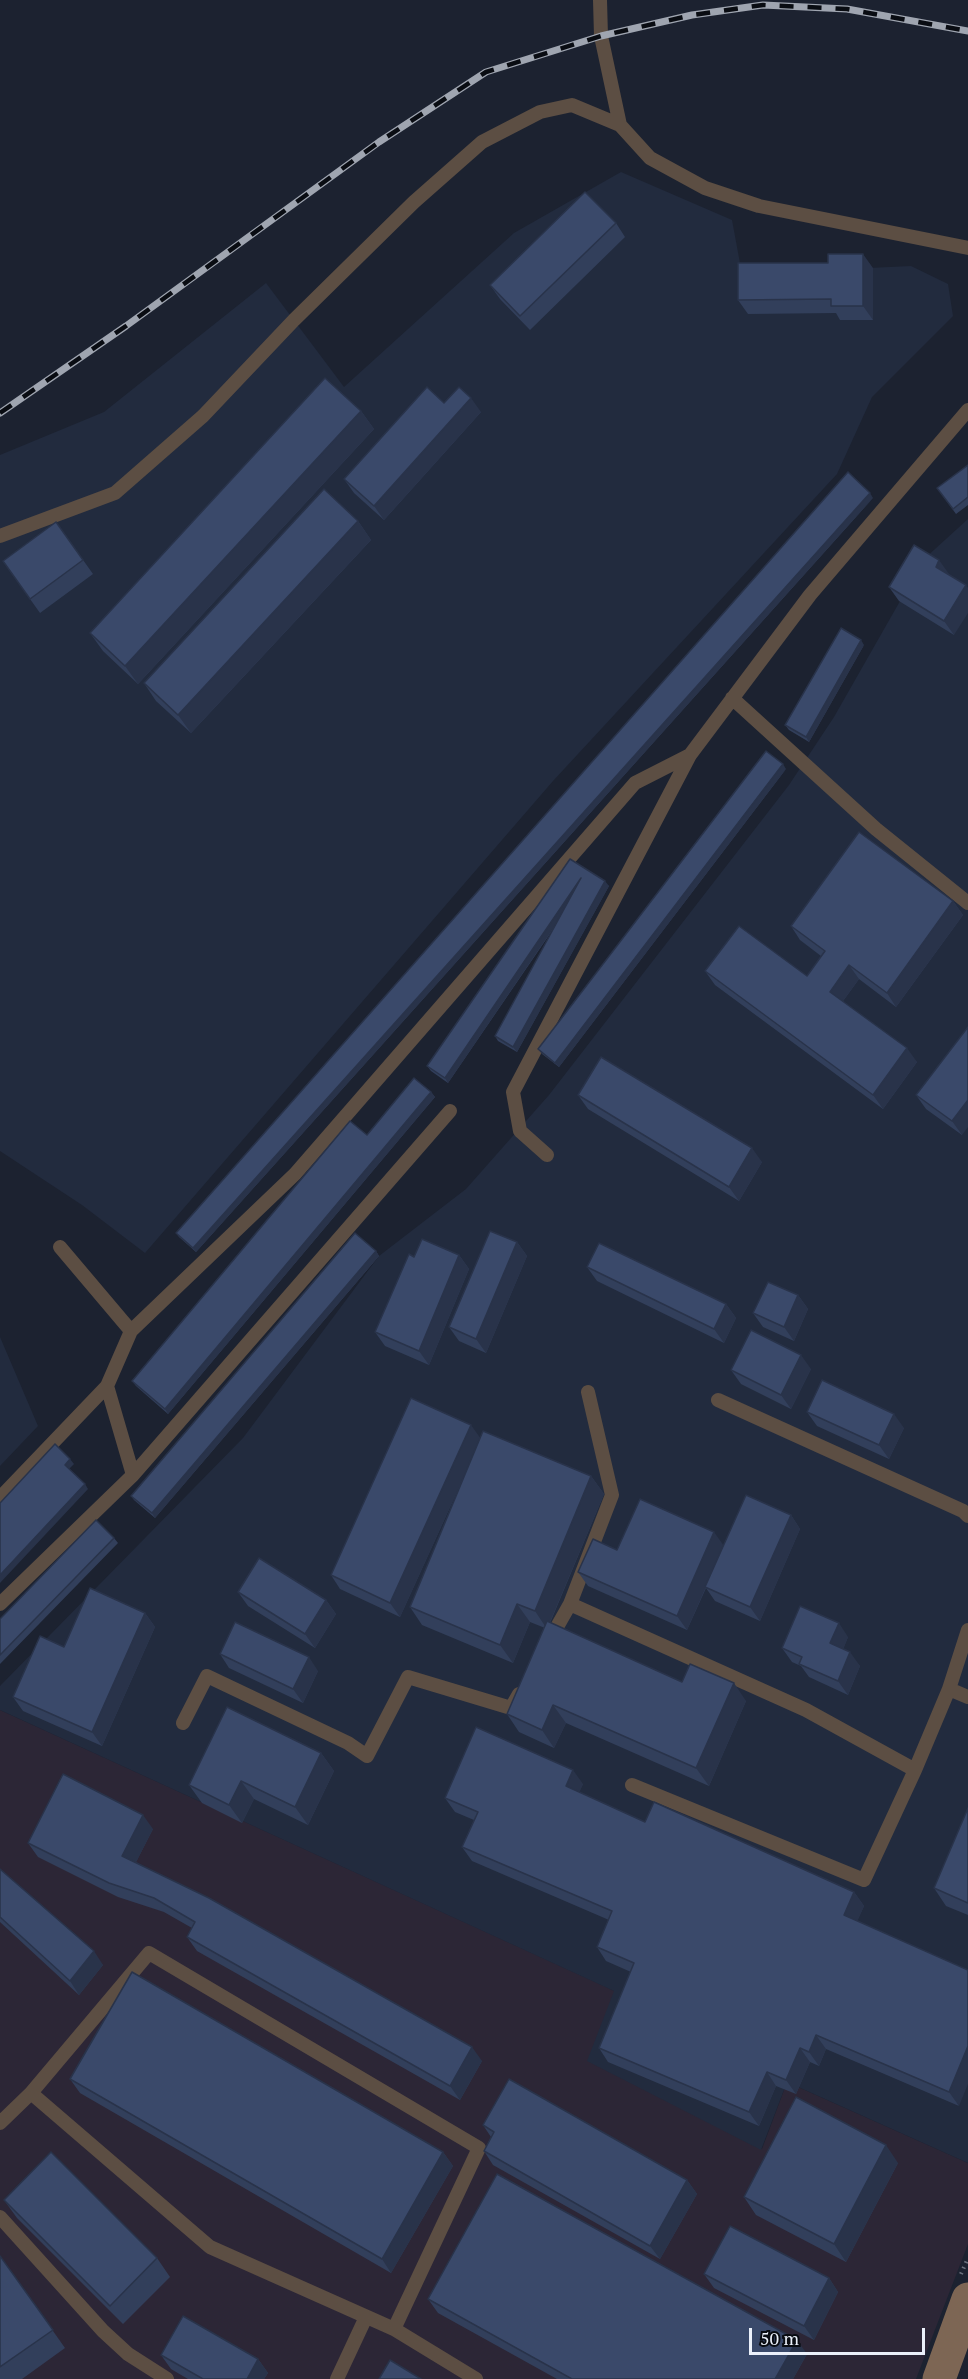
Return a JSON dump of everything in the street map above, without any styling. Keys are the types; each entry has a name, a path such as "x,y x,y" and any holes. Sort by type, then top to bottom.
{"main road":[{"path":"939,2379 968,2299"}],"lane":[{"path":"600,0 602,36 620,125"},
{"path":"0,536 115,493 202,416 294,320 414,202 482,141 540,112 572,105 620,125 650,158 705,188 759,206 968,248"},
{"path":"547,1155 520,1131 513,1092 690,755 810,595 968,410"},
{"path":"732,698 876,829 968,903"},
{"path":"0,1498 107,1386 131,1331 175,1286 295,1174 635,783 690,755"},
{"path":"0,1604 133,1475 450,1111"},
{"path":"60,1247 131,1331"},
{"path":"107,1386 133,1475"},
{"path":"541,1656 570,1604 612,1495 588,1392"},
{"path":"718,1400 963,1511 968,1516"},
{"path":"570,1604 806,1710 915,1770"},
{"path":"632,1785 864,1880 915,1770 949,1689 968,1630"},
{"path":"183,1723 207,1676 348,1743 367,1756 408,1677 511,1708 529,1676"},
{"path":"949,1689 968,1697"},
{"path":"0,2123 31,2093 149,1953 479,2148 394,2329"},
{"path":"31,2093 210,2247 394,2329 476,2379"},
{"path":"0,2217 103,2331 128,2354 167,2379"},
{"path":"337,2379 366,2317"}],"shaded area":[{"path":"621,172 732,220 742,274 911,266 948,284 953,316 872,397 837,474 553,781 145,1253 82,1205 0,1151 0,455 104,412 266,283 344,387 514,233"},
{"path":"968,519 968,2163 787,2082 761,2150 587,2061 614,1991 0,1710 0,1686 243,1438 379,1256 466,1189 549,1095 789,785 834,717 924,559"},
{"path":"0,1337 38,1426 0,1466"},
{"path":"0,1710 615,1991 762,2149 787,2082 968,2163 968,2244 916,2379 0,2379"}],"building":[{"path":"585,192 616,223 520,316 490,285"},
{"path":"828,254 863,254 863,306 831,306 831,299 738,300 738,263 828,263"},
{"path":"325,378 361,411 125,666 90,633"},
{"path":"427,387 444,403 459,387 471,398 374,506 344,479"},
{"path":"968,465 968,497 953,509 937,488"},
{"path":"848,472 870,493 193,1248 176,1233"},
{"path":"324,489 358,521 178,715 144,683"},
{"path":"56,522 83,560 30,599 3,561"},
{"path":"914,545 939,560 936,567 966,585 944,621 889,587"},
{"path":"841,628 861,640 806,737 785,725"},
{"path":"766,751 783,764 555,1063 538,1049"},
{"path":"859,832 953,901 887,993 849,965 830,992 907,1048 873,1095 705,971 739,926 807,976 825,951 791,926"},
{"path":"570,859 605,881 513,1047 495,1036 581,878 445,1078 427,1066"},
{"path":"968,1027 968,1100 952,1121 916,1095"},
{"path":"601,1057 752,1148 729,1187 578,1095"},
{"path":"414,1078 431,1092 165,1409 132,1381 350,1121 367,1135"},
{"path":"490,1231 517,1242 476,1339 449,1327"},
{"path":"355,1233 376,1251 152,1513 131,1496"},
{"path":"422,1239 459,1255 419,1351 375,1332 409,1254 414,1257"},
{"path":"599,1243 726,1304 714,1329 587,1267"},
{"path":"768,1282 798,1295 784,1327 753,1313"},
{"path":"751,1330 801,1355 781,1395 731,1370"},
{"path":"822,1380 894,1414 879,1445 807,1412"},
{"path":"411,1398 471,1425 390,1603 331,1575"},
{"path":"483,1431 591,1476 535,1611 517,1604 500,1645 410,1607"},
{"path":"55,1444 70,1459 65,1465 85,1484 0,1575 0,1503"},
{"path":"746,1495 791,1515 750,1607 705,1587"},
{"path":"640,1499 714,1532 677,1616 578,1572 593,1539 617,1550"},
{"path":"96,1520 114,1538 0,1655 0,1619"},
{"path":"259,1558 326,1600 305,1634 238,1592"},
{"path":"90,1588 145,1613 92,1732 13,1697 40,1636 64,1647"},
{"path":"800,1606 839,1623 830,1643 850,1652 838,1681 799,1664 802,1657 782,1648"},
{"path":"547,1621 682,1682 690,1664 734,1683 696,1768 553,1705 542,1730 507,1714"},
{"path":"235,1622 309,1657 293,1689 220,1654"},
{"path":"227,1707 321,1753 295,1807 241,1781 229,1805 189,1785"},
{"path":"476,1727 573,1770 566,1786 645,1822 654,1802 854,1892 844,1915 968,1970 968,2046 949,2092 816,2035 809,2052 800,2048 786,2080 767,2072 749,2112 599,2048 634,1963 597,1947 612,1911 462,1847 478,1812 445,1798"},
{"path":"63,1774 143,1815 122,1856 209,1898 472,2047 450,2086 187,1937 195,1922 154,1898 109,1883 28,1843"},
{"path":"968,1808 968,1903 934,1888"},
{"path":"0,1869 94,1951 70,1981 0,1917"},
{"path":"132,1972 443,2152 382,2259 70,2079"},
{"path":"509,2079 687,2180 650,2246 484,2151 494,2132 483,2125"},
{"path":"796,2097 886,2145 834,2244 744,2197"},
{"path":"51,2152 157,2258 110,2306 4,2200"},
{"path":"497,2174 797,2340 775,2379 572,2379 428,2299"},
{"path":"730,2226 829,2278 804,2326 704,2274"},
{"path":"0,2256 53,2330 0,2367"},
{"path":"183,2316 258,2359 247,2379 203,2379 161,2355"},
{"path":"390,2360 421,2379 379,2379"}],"railway":[{"path":"0,413 126,326 379,142 486,72 601,36 692,15 763,5 847,9 968,31"}]}
